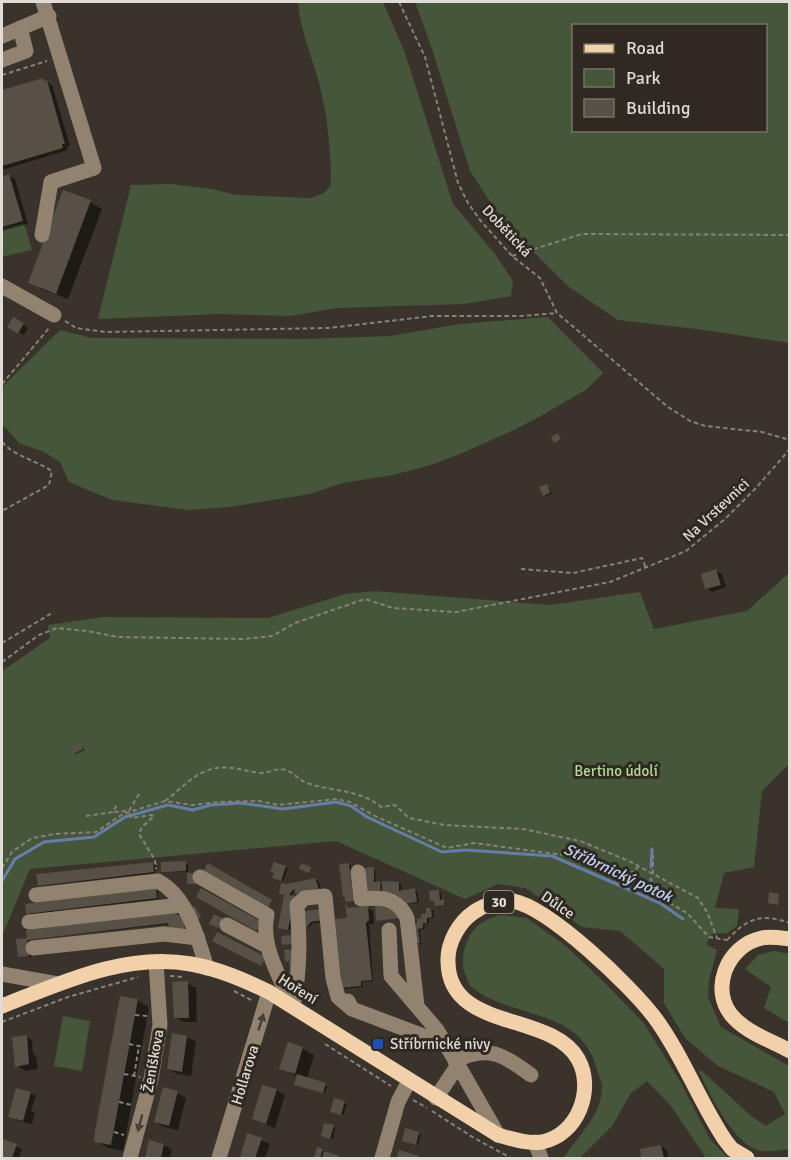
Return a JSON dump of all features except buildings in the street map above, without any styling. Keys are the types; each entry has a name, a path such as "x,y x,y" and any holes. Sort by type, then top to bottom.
{"main road":[{"name":"Důlce","path":"535,1142 545,1142 556,1136 574,1121 580,1112 585,1083 578,1058 569,1047 550,1034 496,1016 464,999 450,978 448,963 454,935 473,912 486,906 511,901 538,911 554,922 607,967 639,999 670,1041 725,1140 732,1149 747,1158"},
{"path":"789,939 762,938 740,949 727,965 722,989 724,1002 734,1019 789,1051"},
{"name":"Hoření","path":"2,1006 58,984 115,967 156,962 190,964 207,968 242,979 269,992 498,1136 535,1142"}],"street":[{"path":"42,235 51,182 94,168 43,2"},
{"path":"2,36 49,16"},
{"path":"2,60 27,51 20,28"},
{"path":"2,286 54,315"},
{"path":"358,872 361,899 381,897 389,899 404,911 408,918 417,1006"},
{"path":"200,877 267,915 264,926 267,946 293,1006"},
{"path":"36,895 158,881 170,887 194,925 207,968"},
{"path":"293,1006 300,949 297,905 305,898 325,896 333,978 338,997 446,1044"},
{"path":"29,922 181,905"},
{"path":"227,925 267,946"},
{"path":"389,930 391,976 437,1030 498,1136"},
{"path":"33,948 164,934 198,938"},
{"name":"Ženíškova","path":"130,1158 151,1079 160,1024 156,962"},
{"path":"2,974 58,984"},
{"name":"Hollarova","path":"219,1158 269,992"},
{"path":"436,1098 456,1063 476,1052 502,1056 531,1075"},
{"path":"382,1158 398,1102 409,1081"},
{"path":"535,1142 541,1158"}],"path":[{"name":"Dobětická","path":"399,2 425,57 458,183 468,203 512,256 540,278 557,313 638,383 690,421 705,426 762,432 789,440"},
{"path":"2,75 61,57"},
{"path":"512,256 582,234 789,235"},
{"path":"2,384 50,326 54,315 76,328 105,332 329,328 432,316 521,316 557,313"},
{"path":"2,442 9,451 37,462 52,471 49,484 2,511"},
{"name":"Na Vrstevnici","path":"2,662 39,635 57,628 118,637 244,639 272,636 295,623 365,599 393,608 456,612 610,582 686,551 725,519 789,449"},
{"path":"521,569 573,573 642,558 646,568"},
{"path":"2,644 52,613"},
{"path":"165,801 187,782 206,771 228,766 262,773 287,770 298,779 310,784 361,795 373,800 381,807 395,805 409,818 444,825 523,829 580,841 629,861 698,898 707,912 717,938"},
{"path":"2,868 12,852 32,838 55,834 96,832 129,811 139,794"},
{"path":"86,816 129,811 165,801 192,805 259,801 278,805 338,799 350,802 375,816 447,848 474,843 571,856 642,886 687,913 709,938 727,940 744,923 759,917 789,923"},
{"path":"113,812 117,804"},
{"path":"129,811 131,818 154,816 142,827 139,834 155,860"},
{"path":"653,851 653,874"},
{"path":"624,879 639,867"},
{"path":"135,1015 151,1017"},
{"path":"129,1044 147,1047"},
{"path":"134,1076 139,1046"},
{"path":"124,1074 142,1078"},
{"path":"119,1102 134,1106"},
{"path":"114,1132 128,1135"}],"green space":[{"path":"298,2 383,2 405,53 453,204 495,254 513,281 511,296 464,304 337,308 291,316 220,314 98,319 131,185 171,184 212,189 236,195 311,198 324,193 331,185 330,147 325,108 304,33"},
{"path":"415,2 789,2 789,343 618,320 569,287 504,223 470,171"},
{"path":"24,223 32,250 2,257 2,229"},
{"path":"548,317 603,373 587,389 516,429 434,464 393,475 342,483 310,494 229,507 188,510 112,500 69,482 60,462 44,452 19,443 2,424 2,387 60,330 91,338 306,339 390,336 460,324"},
{"name":"Bertino údolí","path":"789,573 789,764 762,791 754,867 724,873 715,908 739,909 737,926 727,933 712,934 706,944 717,950 709,980 708,997 721,1027 789,1066 789,1149 761,1151 741,1140 732,1130 699,1072 701,1070 751,1116 766,1126 785,1114 774,1092 718,1066 685,1038 664,1003 664,969 620,931 582,927 525,888 498,884 465,899 336,841 30,869 2,936 2,671 50,638 48,625 103,617 268,618 345,594 374,591 550,605 640,592 654,629 747,611"},
{"path":"500,915 527,918 566,946 643,1022 680,1081 710,1139 728,1158 706,1158 671,1106 647,1081 631,1093 612,1126 581,1157 564,1158 598,1107 601,1082 587,1047 575,1034 543,1017 490,999 469,984 463,960 469,938 477,926"},
{"path":"774,951 789,954 789,1023 764,1008 771,987 745,969 758,955"},
{"path":"63,1016 90,1021 82,1071 54,1066"}],"waterway":[{"name":"Stříbrnický potok","path":"2,881 15,859 44,842 94,837 125,817 168,805 193,810 211,805 241,803 283,809 336,802 351,806 367,817 442,852 465,850 552,856 660,903 683,919"},
{"path":"651,867 652,849"},
{"path":"651,879 651,889"}],"place":[{"name":"Stříbrnické nivy","path":"378,1044"}]}
